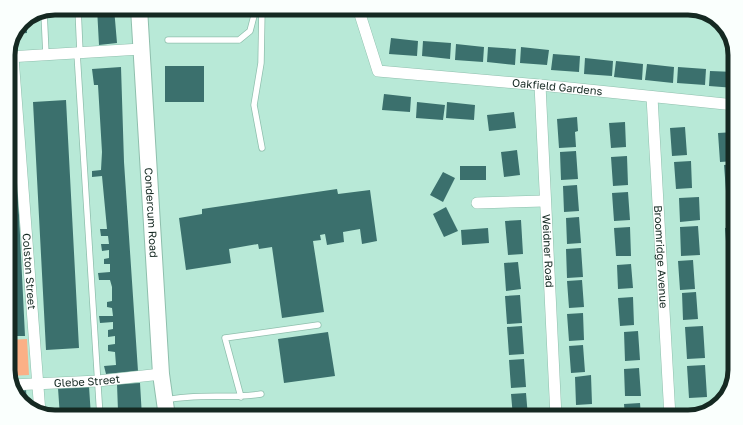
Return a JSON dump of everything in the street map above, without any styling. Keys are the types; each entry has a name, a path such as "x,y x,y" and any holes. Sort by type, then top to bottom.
{"main road":[{"name":"Condercum Road","path":"139,15 161,374 167,410"}],"street":[{"name":"Oakfield Gardens","path":"360,15 378,71 540,85 728,104"},
{"path":"15,57 141,49"},
{"name":"Weidner Road","path":"540,85 544,201 556,410"},
{"name":"Broomridge Avenue","path":"652,97 670,410"},
{"name":"Colston Street","path":"15,115 40,407"},
{"path":"477,203 544,201"},
{"name":"Glebe Street","path":"18,385 98,381 161,374"}],"lane":[{"path":"78,15 78,53 100,410"},
{"path":"168,40 239,40 250,31 254,15"},
{"path":"261,15 261,62 254,105 262,148"},
{"path":"44,17 46,55"},
{"path":"241,397 225,338 318,325"},
{"path":"166,400 181,396 241,397 261,394"}],"shaded area":[{"path":"27,339 29,375 16,376 15,340"}],"building":[{"path":"97,15 115,15 117,43 99,45"},
{"path":"27,28 27,33 22,33"},
{"path":"391,38 418,41 417,56 389,54"},
{"path":"423,41 451,43 450,59 422,56"},
{"path":"456,44 484,47 483,62 455,60"},
{"path":"488,47 516,49 515,65 487,62"},
{"path":"521,47 549,50 547,65 520,63"},
{"path":"553,54 580,56 579,72 551,70"},
{"path":"585,58 613,61 612,76 584,74"},
{"path":"616,61 643,64 642,80 614,77"},
{"path":"647,64 674,67 673,83 645,80"},
{"path":"165,66 204,66 204,102 165,102"},
{"path":"121,67 124,162 138,371 106,374 104,366 116,365 115,352 108,351 108,345 115,344 115,336 108,337 108,330 113,329 113,322 100,323 99,316 113,316 112,308 107,307 107,302 112,301 112,287 110,280 99,280 98,273 110,272 110,264 104,264 104,259 109,258 109,250 102,251 101,244 109,244 108,236 101,236 100,229 107,229 102,176 92,177 92,171 101,170 102,152 98,85 94,85 92,69"},
{"path":"678,67 706,69 705,85 677,83"},
{"path":"710,71 728,72 728,87 709,86"},
{"path":"384,94 411,97 410,112 382,110"},
{"path":"66,100 79,348 46,350 33,102"},
{"path":"417,102 445,105 443,120 416,118"},
{"path":"447,102 475,105 474,120 446,118"},
{"path":"514,112 516,128 489,131 487,115"},
{"path":"577,117 578,131 575,132 576,147 559,148 557,119"},
{"path":"625,122 626,147 611,148 609,123"},
{"path":"685,127 687,155 672,156 670,128"},
{"path":"728,132 728,161 720,162 718,133"},
{"path":"15,134 25,336 15,336"},
{"path":"517,150 520,175 504,177 501,152"},
{"path":"576,151 578,179 561,180 560,152"},
{"path":"627,156 628,185 613,186 611,157"},
{"path":"691,161 692,188 676,189 674,162"},
{"path":"724,165 728,165 728,191 726,191"},
{"path":"460,166 486,166 486,180 460,180"},
{"path":"443,172 455,178 443,202 430,195"},
{"path":"577,185 579,211 564,212 563,186"},
{"path":"337,189 338,194 370,190 377,241 362,244 360,229 343,232 344,242 327,245 325,234 320,235 321,240 313,241 324,312 282,318 272,247 259,249 258,244 229,249 231,263 186,270 179,218 202,214 202,209"},
{"path":"628,192 630,220 614,221 612,193"},
{"path":"726,196 728,196 728,222"},
{"path":"699,197 700,220 680,222 679,198"},
{"path":"446,207 458,231 444,237 433,214"},
{"path":"579,217 581,243 567,244 566,218"},
{"path":"521,220 523,254 508,255 505,221"},
{"path":"698,226 700,255 681,256 680,227"},
{"path":"630,227 631,256 616,256 614,228"},
{"path":"488,228 489,243 462,245 461,230"},
{"path":"725,228 728,228 728,254 727,254"},
{"path":"581,248 583,277 567,278 566,249"},
{"path":"693,260 695,289 680,290 678,261"},
{"path":"726,260 728,260 727,288"},
{"path":"518,262 521,289 506,291 504,263"},
{"path":"631,264 633,288 618,289 617,265"},
{"path":"582,280 584,307 569,308 567,281"},
{"path":"696,292 698,319 683,320 682,293"},
{"path":"520,295 522,323 507,324 505,296"},
{"path":"633,297 634,325 620,326 618,298"},
{"path":"583,313 584,340 569,341 567,314"},
{"path":"522,326 524,354 509,355 507,327"},
{"path":"703,326 705,358 687,359 685,327"},
{"path":"638,331 640,360 625,361 624,332"},
{"path":"328,332 335,376 284,383 278,339"},
{"path":"583,345 585,372 571,373 569,346"},
{"path":"524,359 526,387 511,388 509,360"},
{"path":"705,365 707,397 689,398 687,366"},
{"path":"639,368 641,396 625,396 624,369"},
{"path":"591,375 592,404 576,405 575,377"},
{"path":"140,383 142,410 118,410 117,384"},
{"path":"89,386 91,410 60,410 58,388"},
{"path":"20,389 26,389 27,398 23,395"},
{"path":"526,393 527,410 512,410 511,394"},
{"path":"640,403 640,410 624,410 624,404"},
{"path":"593,408 593,410 578,410"}]}
